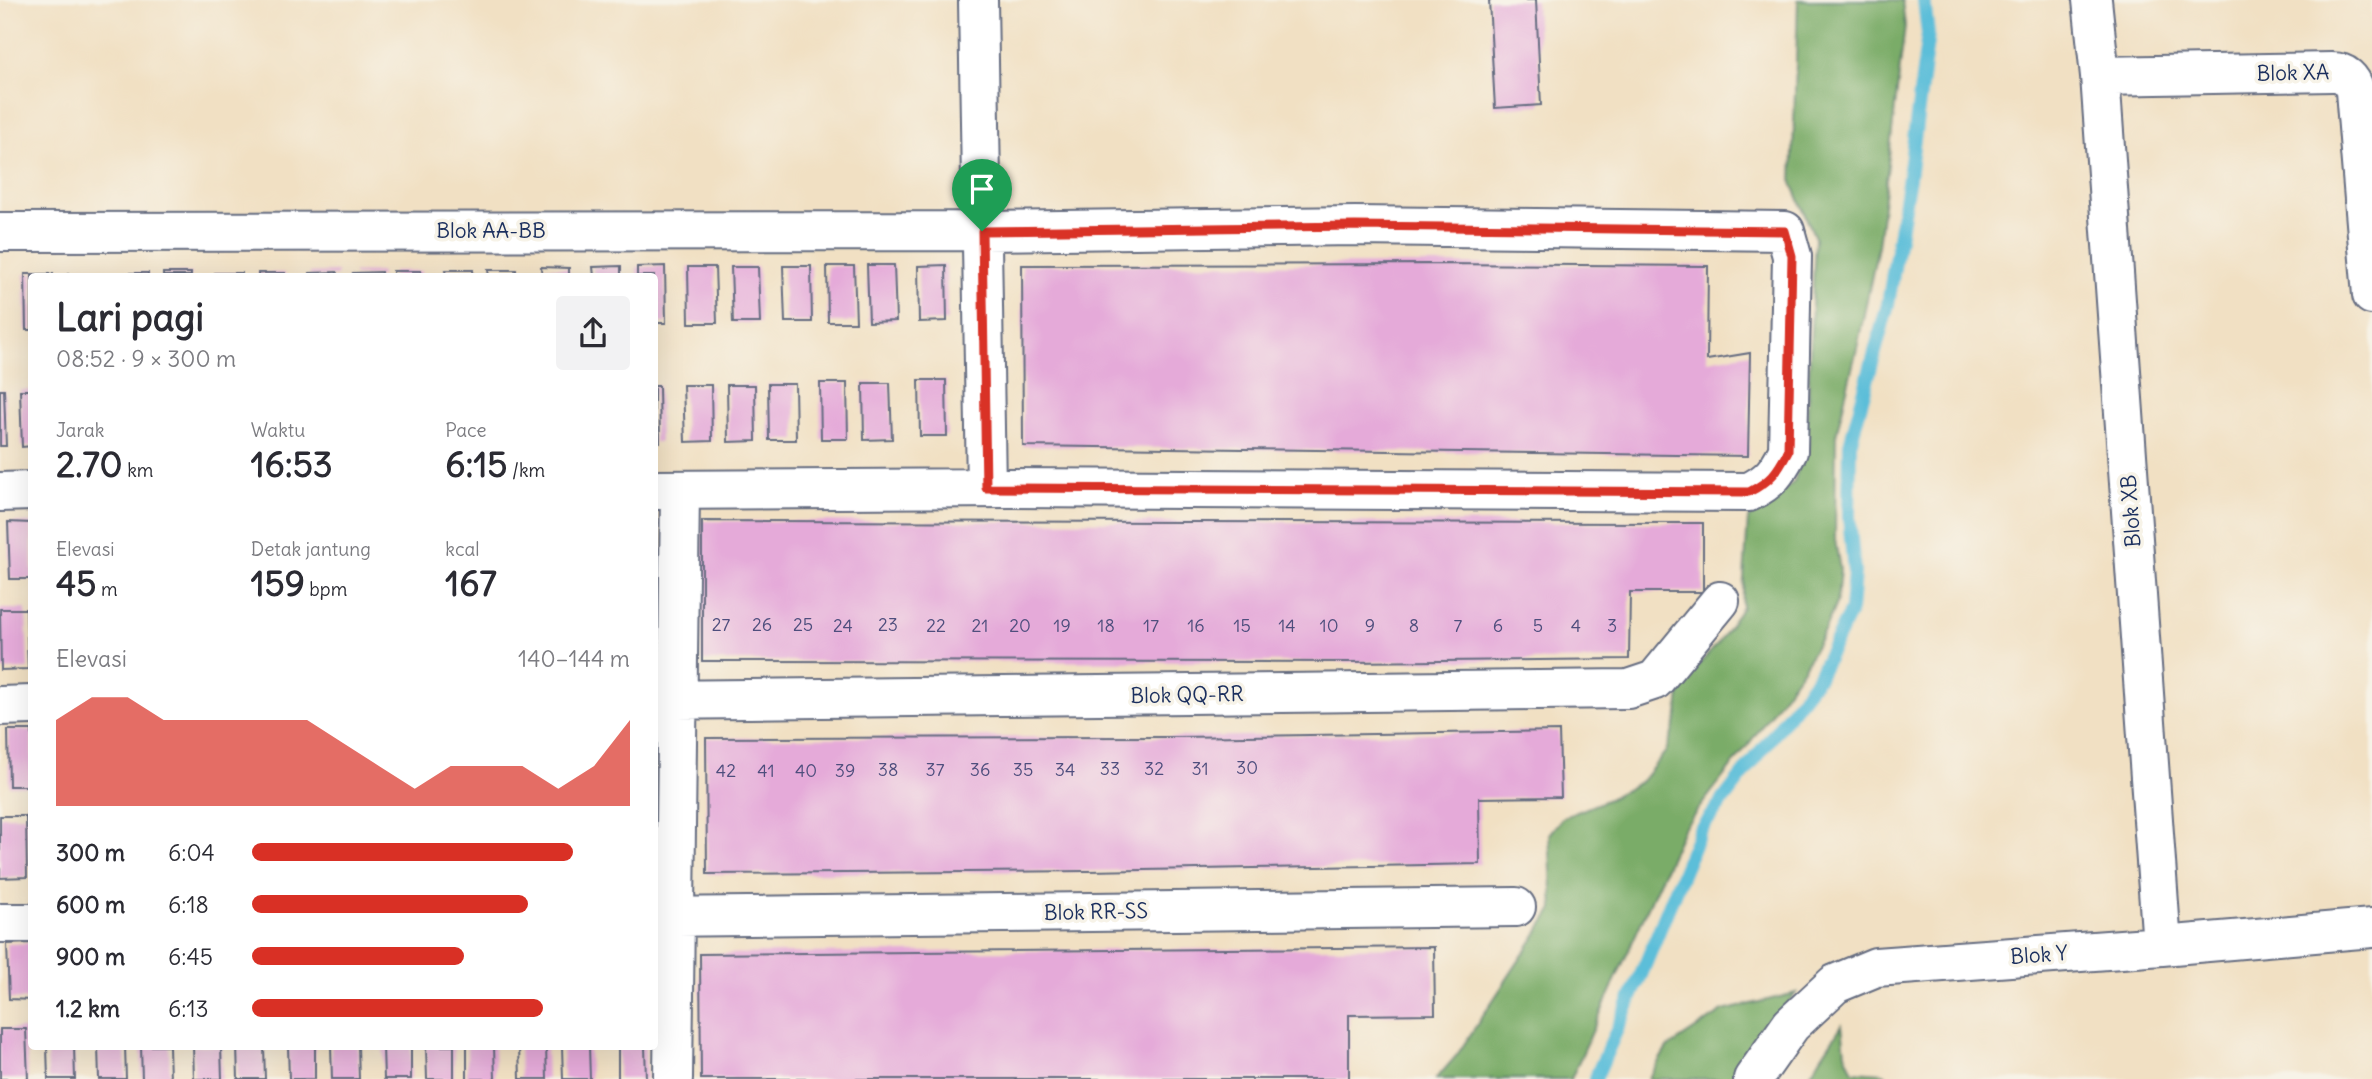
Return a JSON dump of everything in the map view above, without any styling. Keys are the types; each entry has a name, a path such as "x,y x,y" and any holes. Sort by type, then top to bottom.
{"street":[{"path":"673,1079 665,917 667,490 986,488 978,0"},
{"name":"Blok XB","path":"2092,0 2100,76 2162,947"},
{"name":"Blok XA","path":"2100,76 2332,72 2346,75 2353,83 2355,91 2372,295"},
{"name":"Blok AA-BB","path":"0,232 982,231 1355,226 1785,231 1792,256 1788,451 1778,470 1767,482 1749,492 986,488"},
{"path":"0,492 28,492"},
{"name":"Blok QQ-RR","path":"666,700 1628,689 1655,680 1720,601"},
{"path":"0,706 28,705"},
{"name":"Blok RR-SS","path":"665,917 1516,907"},
{"path":"0,923 28,923"},
{"name":"Blok Y","path":"1753,1079 1791,1025 1835,984 1876,967 2162,947 2372,928"}],"green space":[{"path":"1798,0 1902,0 1905,26 1878,246 1836,435 1835,539 1840,570 1837,601 1804,667 1683,829 1571,1079 1436,1079 1457,1055 1553,909 1549,834 1562,818 1609,799 1642,781 1666,751 1678,715 1680,691 1689,676 1719,642 1742,607 1748,519 1794,482 1806,444 1815,238 1792,183"},
{"path":"1796,993 1761,1033 1733,1079 1648,1079 1667,1048 1723,1011"},
{"path":"1842,1025 1845,1053 1853,1071 1884,1073 1890,1079 1807,1079"}],"building":[{"path":"1489,0 1536,0 1541,105 1495,108"},
{"path":"867,265 894,265 896,321 869,322"},
{"path":"946,265 947,321 919,322 918,266"},
{"path":"1022,265 1708,266 1707,360 1750,353 1748,456 1023,446"},
{"path":"621,266 621,273 594,273 593,267"},
{"path":"665,266 666,323 658,323 658,273 637,273 637,267"},
{"path":"783,266 811,266 812,322 785,322"},
{"path":"827,266 854,266 856,322 828,322"},
{"path":"541,267 569,268 569,273 542,273"},
{"path":"688,267 715,267 717,323 689,323"},
{"path":"731,267 758,267 760,323 733,323"},
{"path":"445,270 473,270 473,273 446,273"},
{"path":"488,270 516,270 516,273 488,273"},
{"path":"393,271 421,271 421,273"},
{"path":"25,274 28,274 28,330"},
{"path":"919,380 946,380 947,436 920,436"},
{"path":"820,383 847,383 848,439 821,439"},
{"path":"863,383 890,383 892,439 864,440"},
{"path":"768,384 795,384 796,440 769,440"},
{"path":"683,385 711,385 712,441 685,442"},
{"path":"727,385 755,385 756,441 728,442"},
{"path":"658,386 659,386 658,442"},
{"path":"0,390 4,390 6,446 0,446"},
{"path":"20,390 28,390 28,446 22,447"},
{"path":"702,521 1703,523 1703,592 1630,592 1629,659 1349,662 702,661"},
{"path":"8,522 28,523 28,579 10,579"},
{"path":"0,609 26,609 28,669 1,670"},
{"path":"8,730 28,730 28,786 9,786"},
{"path":"1559,731 1561,797 1479,798 1480,864 707,874 706,738 1177,737"},
{"path":"0,816 26,816 27,877 0,878"},
{"path":"28,943 28,1000 9,999 7,944"},
{"path":"1434,947 1435,1014 1349,1015 1349,1079 701,1079 700,954"},
{"path":"0,1029 26,1029 28,1079 0,1079"},
{"path":"47,1050 74,1050 75,1079 48,1079"},
{"path":"98,1050 125,1050 126,1079 99,1079"},
{"path":"141,1050 169,1050 170,1079 142,1079"},
{"path":"193,1050 221,1050 222,1079 194,1079"},
{"path":"237,1050 264,1050 265,1079 238,1079"},
{"path":"288,1050 315,1050 315,1079 289,1079"},
{"path":"331,1050 358,1050 359,1079 332,1079"},
{"path":"383,1050 411,1050 411,1079 384,1079"},
{"path":"426,1050 454,1050 454,1079 427,1079"},
{"path":"467,1050 494,1050 495,1079 467,1079"},
{"path":"519,1050 546,1050 547,1079 520,1079"},
{"path":"562,1050 589,1050 590,1079 563,1079"},
{"path":"618,1050 645,1050 646,1079 618,1079"}],"waterway":[{"path":"1595,1079 1700,830 1818,677 1851,610 1854,572 1849,516 1850,444 1888,304 1909,177 1928,34 1924,0"}],"route":[{"path":"1355,226 1785,231 1792,256 1788,451 1778,470 1767,482 1749,492 986,488 982,231 1355,226"}]}
